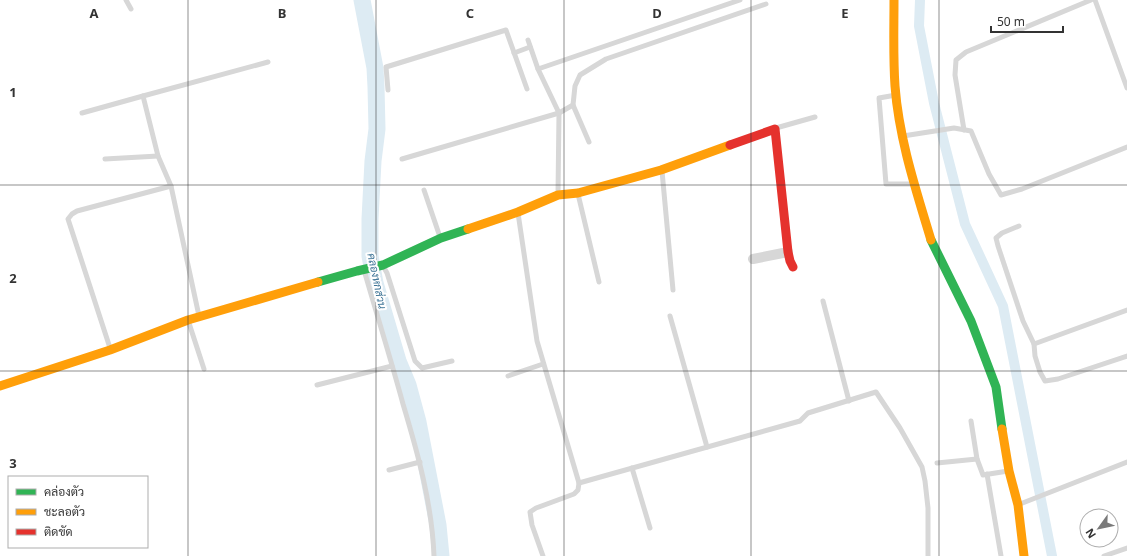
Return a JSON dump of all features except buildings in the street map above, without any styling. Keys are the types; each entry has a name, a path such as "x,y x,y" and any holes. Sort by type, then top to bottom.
{"street":[{"path":"894,0 895,86 902,136 914,184 932,242 971,321 996,388 1009,471 1018,505 1024,556"},
{"path":"0,386 110,350 188,320 383,265 441,238 518,212 558,196 578,193 661,170 775,128 788,252 793,267"},
{"path":"753,259 788,252"}],"lane":[{"path":"126,0 131,9"},
{"path":"538,70 740,0"},
{"path":"964,130 955,75 956,60 966,52 1091,0"},
{"path":"1096,0 1127,88"},
{"path":"589,142 573,105 575,86 580,75 606,59 766,4"},
{"path":"388,90 386,67 506,30 527,88"},
{"path":"528,40 538,70 558,113 558,196"},
{"path":"514,52 530,47"},
{"path":"82,113 268,62"},
{"path":"896,95 879,98 886,184 914,184"},
{"path":"143,96 158,156 171,186 199,317"},
{"path":"402,159 558,113 573,105"},
{"path":"775,128 815,117"},
{"path":"902,136 954,128 971,131 989,174 1001,195 1022,189 1127,147"},
{"path":"105,159 158,156"},
{"path":"661,170 673,290"},
{"path":"110,350 68,219 77,211 171,186"},
{"path":"424,190 441,238"},
{"path":"578,193 599,282"},
{"path":"518,212 537,341 579,483 578,490 574,494 536,508 530,512 532,525 543,556"},
{"path":"1019,226 1002,233 996,238 1023,321 1034,344 1034,356 1045,381 1058,380 1127,356"},
{"path":"383,265 392,287 415,361 422,368 452,361"},
{"path":"366,269 420,462 434,556"},
{"path":"824,301 849,401"},
{"path":"1034,344 1127,310"},
{"path":"670,316 707,447"},
{"path":"188,320 204,369"},
{"path":"508,376 543,364"},
{"path":"318,385 392,366"},
{"path":"579,483 800,421 808,413 876,392 900,428 922,467 928,508 928,556"},
{"path":"971,421 977,459 983,475 1009,471"},
{"path":"937,464 977,459"},
{"path":"389,470 420,462"},
{"path":"1018,505 1127,462"},
{"path":"632,468 650,528"},
{"path":"987,474 1001,556"},
{"path":"1104,556 1127,548"}],"waterway":[{"name":"คลองหกส่วน","path":"362,0 375,68 376,87 377,129 373,161 370,256 375,283 398,361 408,385 418,422 438,525 441,556"},
{"path":"920,0 919,26 934,103 965,224 1003,306 1052,556"}],"traffic: fast":[{"path":"318,282 383,265 441,238 468,229"},
{"path":"931,240 971,321 996,387 1002,429"}],"traffic: slow":[{"path":"894,0 894,64 897,106 904,145 931,240"},
{"path":"468,229 518,212 558,195 578,193 661,170 730,145"},
{"path":"0,386 110,350 188,320 318,282"},
{"path":"1002,429 1009,471 1018,505 1024,556"}],"traffic: jam":[{"path":"730,145 775,129 788,252 793,267"}]}
